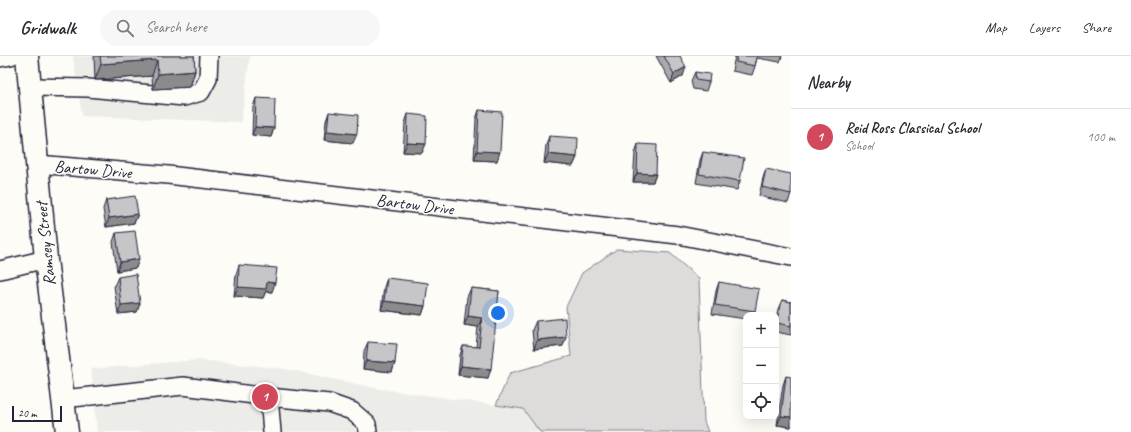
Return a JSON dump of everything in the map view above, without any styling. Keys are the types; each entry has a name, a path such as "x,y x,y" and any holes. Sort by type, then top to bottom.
{"main road":[{"name":"Ramsey Street","path":"27,56 46,259 67,432"}],"street":[{"path":"0,58 11,56"},
{"path":"30,87 88,88 184,97 201,92 208,79 209,56"},
{"name":"Bartow Drive","path":"37,164 168,175 678,235 791,257"},
{"path":"0,270 46,259"},
{"path":"63,399 183,386 329,403 352,411 367,424 368,432"},
{"path":"269,397 272,432"}],"shaded area":[{"path":"73,56 250,56 241,122 82,116"},
{"path":"617,249 670,253 699,279 704,421 708,432 540,432 523,409 496,405 510,373 571,356 566,307 582,273"},
{"path":"197,360 286,369 375,388 523,409 540,432 97,432 91,369"}],"building":[{"path":"100,56 194,56 195,71 158,74 157,60 101,64"},
{"path":"664,56 680,56 686,67 674,74"},
{"path":"737,56 757,56 755,66 736,62"},
{"path":"695,72 710,74 709,82 696,80"},
{"path":"256,98 275,99 274,128 255,127"},
{"path":"479,110 502,112 500,152 477,151"},
{"path":"329,112 358,115 357,134 327,131"},
{"path":"408,114 427,116 426,144 407,143"},
{"path":"549,136 578,138 577,157 548,154"},
{"path":"638,144 657,145 656,174 637,173"},
{"path":"703,152 744,158 740,181 699,174"},
{"path":"766,169 791,174 791,194 762,187"},
{"path":"135,196 138,214 109,218 106,200"},
{"path":"135,231 139,259 120,262 116,233"},
{"path":"239,265 277,268 275,283 267,282 266,289 238,287"},
{"path":"136,274 140,303 121,305 118,277"},
{"path":"387,278 428,283 425,306 384,301"},
{"path":"719,282 759,289 755,311 715,305"},
{"path":"471,288 499,291 491,369 461,366 463,346 479,347 482,318 468,316"},
{"path":"782,300 791,302 791,326 779,323 779,314"},
{"path":"565,318 566,337 537,340 536,321"},
{"path":"368,342 397,344 395,363 366,361"},
{"path":"786,376 791,377 791,417 781,416"}],"place":[{"name":"Reid Ross Classical School","path":"265,397"}]}
